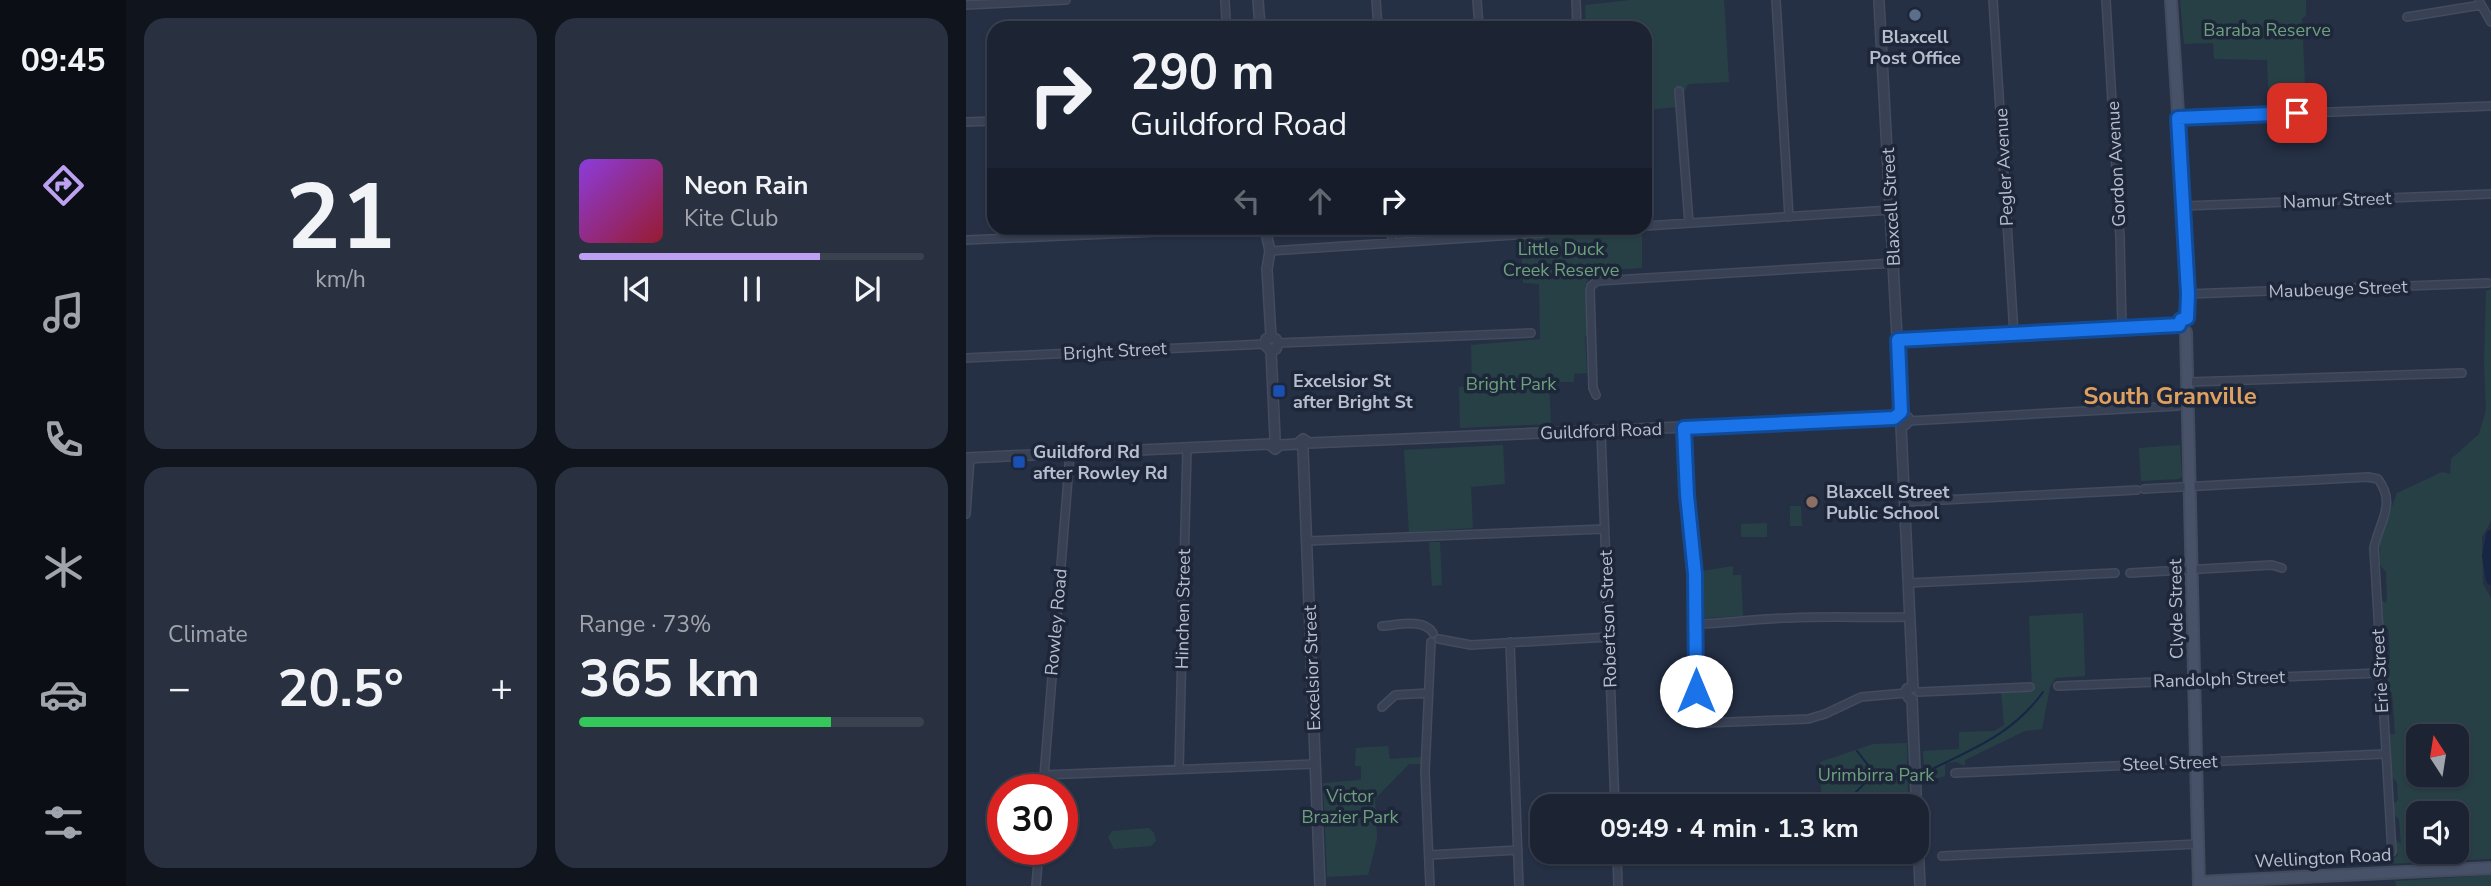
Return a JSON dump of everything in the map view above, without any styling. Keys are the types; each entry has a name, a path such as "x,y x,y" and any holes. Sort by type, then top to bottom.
{"main road":[{"name":"Clyde Street","path":"2171,0 2188,294 2184,325 2189,382 2199,884"},
{"name":"Wellington Road","path":"2199,884 2491,868"}],"street":[{"path":"966,5 1066,0"},
{"path":"1225,0 1226,21"},
{"path":"1258,0 1259,21"},
{"path":"1376,0 1378,21"},
{"path":"1477,0 1478,21"},
{"path":"1576,0 1577,21"},
{"path":"1776,0 1789,217"},
{"name":"Pegler Avenue","path":"1993,0 2014,334"},
{"name":"Gordon Avenue","path":"2106,0 2120,237 2122,328"},
{"name":"Blaxcell Street","path":"1880,1 1898,340 1898,415"},
{"path":"2407,17 2480,2 2491,22"},
{"path":"1679,90 1689,223"},
{"path":"2178,118 2491,106"},
{"path":"966,122 987,121"},
{"name":"Namur Street","path":"2184,206 2491,194"},
{"path":"1652,226 1891,210"},
{"path":"966,240 1085,235"},
{"path":"1267,235 1270,251 1267,268 1275,442"},
{"path":"1392,235 1392,242"},
{"path":"1270,251 1509,235"},
{"path":"1596,394 1593,388 1590,290 1593,282 1601,279 1894,263"},
{"name":"Maubeuge Street","path":"2188,294 2488,283"},
{"path":"1898,340 2184,325"},
{"name":"Bright Street","path":"966,358 1531,333"},
{"path":"2189,382 2462,373"},
{"path":"1898,415 1897,425 2178,406"},
{"name":"Guildford Road","path":"968,458 1187,449 1275,442 1303,446 1898,415"},
{"path":"1905,424 1905,502 1916,794"},
{"path":"1684,428 1695,574 1698,720 1705,723 1808,719 1825,714 1861,696 2030,687"},
{"name":"Robertson Street","path":"1601,431 1615,794"},
{"name":"Excelsior Street","path":"1303,446 1320,886"},
{"name":"Hinchen Street","path":"1179,769 1187,449"},
{"name":"Rowley Road","path":"1044,774 1070,454"},
{"path":"966,514 968,458"},
{"name":"Erie Street","path":"2191,486 2368,477 2378,479 2386,494 2387,511 2377,532 2374,548 2392,852"},
{"path":"1905,502 2191,486"},
{"path":"1307,541 1604,529"},
{"path":"2130,573 2272,565 2282,568"},
{"path":"1908,583 2115,573"},
{"path":"1695,624 1722,625 1788,618 1909,617"},
{"path":"1382,626 1422,624 1429,627 1434,638 1428,694 1425,771 1430,886"},
{"path":"1434,638 1471,645 1609,638"},
{"path":"1510,642 1519,886"},
{"name":"Randolph Street","path":"2058,686 2381,673"},
{"path":"1382,706 1395,695 1428,694"},
{"name":"Steel Street","path":"1955,773 2385,754"},
{"path":"1066,774 1315,764"},
{"path":"1942,856 2198,844"},
{"path":"1429,855 1518,850"},
{"path":"1617,864 1618,886"},
{"path":"1919,864 1920,886"},
{"path":"1036,886 1038,865"}],"green space":[{"path":"1631,0 1724,0 1729,82 1688,84 1677,107 1652,109 1652,21 1586,21 1585,5"},
{"name":"Baraba Reserve","path":"2180,0 2306,0 2306,15 2302,19 2306,105 2269,107 2267,60 2214,59 2213,43 2184,44"},
{"path":"1525,235 1642,235 1642,268 1610,270 1589,278 1585,286 1587,373 1574,374 1574,382 1549,382 1551,424 1460,428 1459,387 1472,386 1471,345 1540,339 1539,284 1523,283 1521,246"},
{"path":"2491,289 2491,521 2482,537 2483,584 2491,598 2491,859 2469,860 2469,801 2406,801 2406,863 2386,864 2385,858 2398,855 2393,838 2401,844 2399,819 2392,813 2391,799 2395,803 2398,800 2397,782 2389,774 2387,730 2392,735 2395,733 2392,693 2385,687 2383,656 2390,659 2389,630 2381,625 2381,599 2385,603 2387,601 2386,572 2379,564 2380,539 2397,493 2442,472 2450,474 2451,459 2479,434 2486,410 2486,291"},
{"path":"1503,445 1505,484 1471,487 1473,528 1409,532 1404,450"},
{"path":"2180,445 2182,476 2179,479 2141,481 2139,448"},
{"path":"1790,506 1801,506 1802,526 1790,526"},
{"path":"1767,523 1767,537 1741,537 1741,524"},
{"path":"1429,542 1440,542 1442,585 1432,586"},
{"path":"1733,566 1733,575 1741,575 1743,616 1705,618 1702,615 1702,571"},
{"path":"2083,613 2085,676 2056,678 2050,687 2042,729 2025,731 1965,760 1965,766 1956,762 1945,763 1945,776 1925,782 1923,751 1959,749 1959,732 1994,731 2004,725 2001,691 2032,689 2029,616"},
{"name":"Urimbirra Park","path":"1907,743 1908,794 1821,794 1820,762 1873,744"},
{"name":"Victor Brazier Park","path":"1388,746 1390,759 1422,757 1422,764 1409,764 1375,799 1377,839 1368,875 1327,877 1323,783 1361,780 1361,766 1355,766 1356,748"},
{"path":"1149,828 1156,841 1151,846 1114,849 1108,837 1112,831"},
{"path":"2491,875 2491,886 2396,886 2395,881"}],"waterway":[{"path":"2491,535 2487,556 2491,580"},
{"path":"1926,772 1990,740 2018,719 2043,692"},
{"path":"1857,751 1875,774"},
{"path":"1854,794 1871,777 1905,773"}],"place":[{"name":"Blaxcell Post Office","path":"1915,15"},
{"name":"Excelsior St after Bright St","path":"1279,391"},
{"name":"Guildford Rd after Rowley Rd","path":"1019,462"},
{"name":"Blaxcell Street Public School","path":"1812,502"}],"district":[{"name":"South Granville","path":"2170,396"}],"route":[{"path":"1696,691 1695,574 1684,428 1894,418 1901,412 1898,340 2179,325 2182,319 2187,318 2188,294 2178,118 2297,113"}],"park label":[{"name":"Little Duck Creek Reserve","path":"1561,259"},
{"name":"Bright Park","path":"1511,384"}]}
